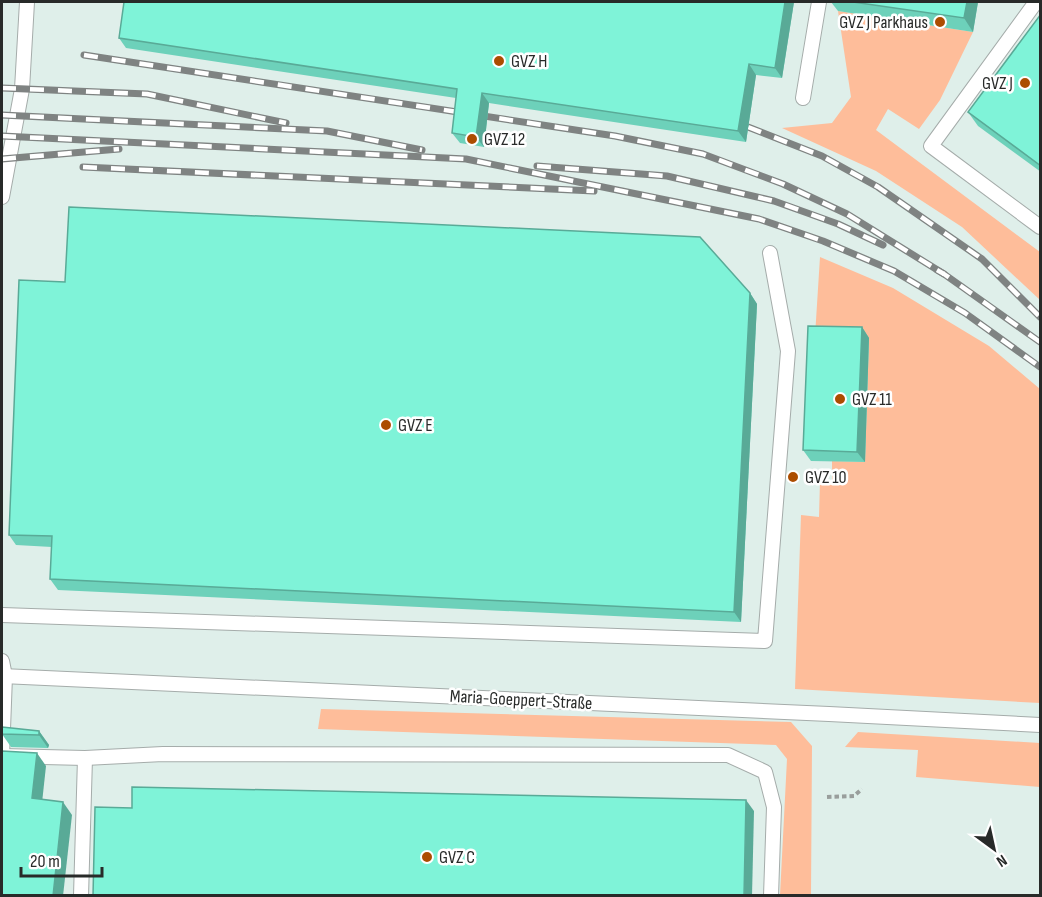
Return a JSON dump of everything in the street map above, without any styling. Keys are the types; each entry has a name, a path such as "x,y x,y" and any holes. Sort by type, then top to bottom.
{"lane":[{"path":"2,196 22,89 27,2"},
{"path":"803,98 819,2"},
{"path":"1036,2 931,146 1041,227"},
{"path":"2,615 765,641 788,351 770,253"},
{"path":"2,661 2,756 85,758 163,754 728,755 765,772 774,807 771,896"},
{"name":"Maria-Goeppert-Straße","path":"3,676 817,713 1041,726"},
{"path":"81,896 85,758"}],"path":[{"path":"827,797 854,796 862,789"}],"shaded area":[{"path":"2,2 1040,2 1040,895 2,895"},
{"path":"838,11 973,32 940,100 919,129 888,109 876,130 1040,252 1040,300 962,227 876,171 782,128 832,123 851,97"},
{"path":"820,257 893,288 989,346 1040,389 1040,703 795,689 801,515 819,517 820,481 832,482 832,461 865,462 869,338 815,336"},
{"path":"321,709 791,722 812,746 811,895 780,895 787,759 776,745 318,729"},
{"path":"858,732 1040,743 1040,787 916,777 918,750 845,747"}],"building":[{"name":"GVZ H","path":"124,2 785,2 775,68 749,64 738,131 482,93 476,137 452,133 457,89 119,38"},
{"path":"853,2 967,2 964,18"},
{"name":"GVZ J","path":"1041,14 1041,166 968,112"},
{"name":"GVZ E","path":"69,207 700,237 750,293 734,612 50,579 52,536 9,535 19,280 65,282"},
{"name":"GVZ 11","path":"808,326 862,327 857,452 803,450"},
{"path":"2,727 39,731 39,735 2,734"},
{"path":"2,751 37,753 32,798 63,802 53,896 2,896"},
{"name":"GVZ C","path":"132,787 746,800 744,896 93,896 95,807 132,808"}],"railway":[{"path":"84,55 615,136 703,154 783,184 847,214 944,274"},
{"path":"2,88 147,94 286,123"},
{"path":"2,115 327,131 422,150"},
{"path":"748,127 822,156 878,187 982,259 1040,317"},
{"path":"2,136 466,159 759,219 823,241 894,271 965,313 1040,367"},
{"path":"2,159 119,149"},
{"path":"537,166 667,176 774,201 838,224 883,245"},
{"path":"83,167 594,191"},
{"path":"937,270 1040,342"}],"place":[{"name":"GVZ J Parkhaus","path":"940,22"},
{"name":"GVZ H","path":"499,61"},
{"name":"GVZ J","path":"1025,83"},
{"name":"GVZ 12","path":"472,139"},
{"name":"GVZ 11","path":"840,399"},
{"name":"GVZ E","path":"386,425"},
{"name":"GVZ 10","path":"793,477"},
{"name":"GVZ C","path":"427,857"}]}
